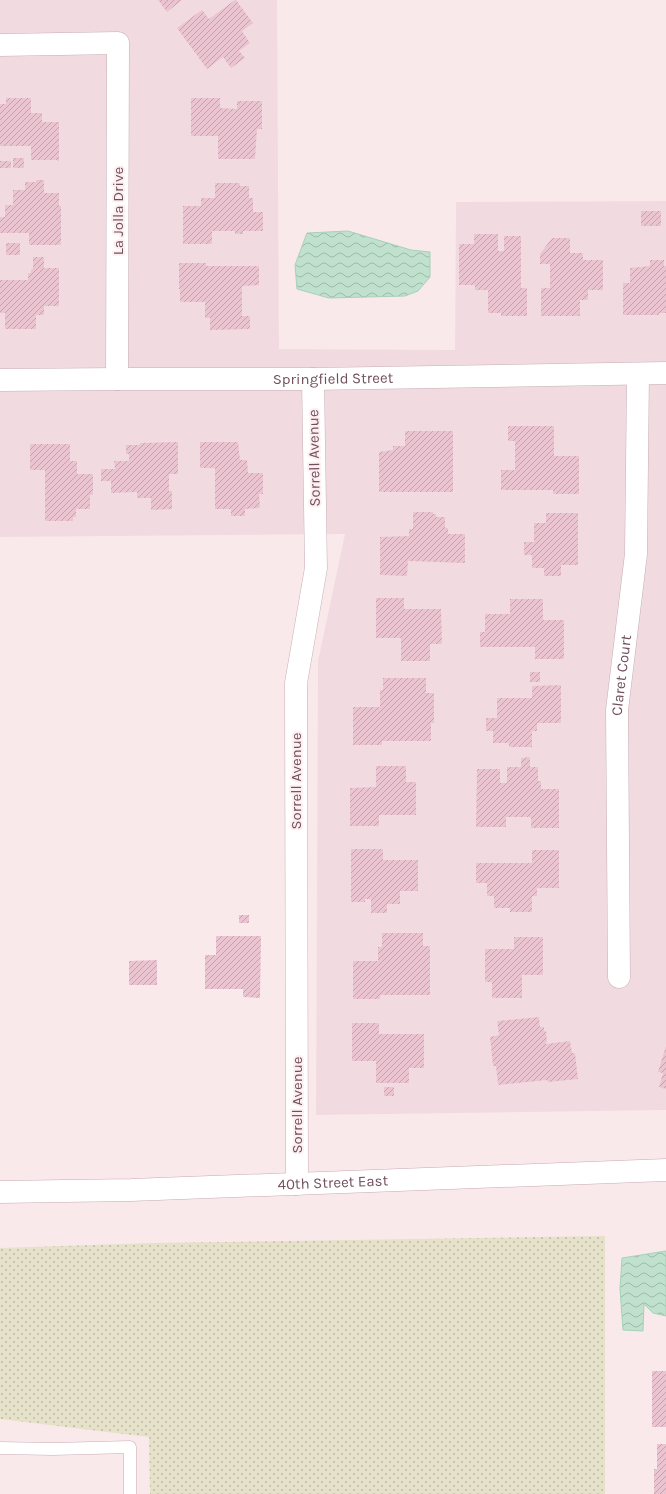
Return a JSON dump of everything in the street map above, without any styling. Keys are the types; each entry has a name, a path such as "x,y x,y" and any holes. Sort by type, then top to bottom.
{"street":[{"name":"La Jolla Drive","path":"0,45 118,43 117,379"},
{"name":"Springfield Street","path":"0,380 313,379 666,373"},
{"name":"Claret Court","path":"619,977 617,710 636,554 638,374"},
{"name":"Sorrell Avenue","path":"297,1184 296,683 316,568 313,379"},
{"name":"40th Street East","path":"0,1192 131,1190 666,1170"}],"lane":[{"path":"0,1448 53,1449 130,1447 130,1494"}],"shaded area":[{"path":"0,0 277,0 279,349 455,350 456,202 666,201 666,1110 316,1115 318,661 345,534 0,537"},
{"path":"605,1236 605,1494 150,1494 149,1437 0,1419 0,1248 153,1243"}],"water":[{"path":"348,231 411,250 430,252 430,277 418,291 405,296 329,298 297,289 295,265 307,233"},
{"path":"666,1251 666,1316 653,1313 644,1304 643,1331 623,1330 620,1289 622,1258"}],"building":[{"path":"158,0 182,0 167,12"},
{"path":"235,0 253,23 242,31 250,43 239,51 245,58 231,68 223,57 207,69 177,28 202,10 209,19"},
{"path":"6,98 31,98 31,113 42,113 42,122 59,122 59,161 31,160 31,146 0,146 0,104 6,104"},
{"path":"191,98 220,98 220,108 237,109 237,101 262,101 262,129 257,129 255,159 218,159 218,136 191,136"},
{"path":"13,158 24,158 24,168 13,168"},
{"path":"0,161 11,161 11,168 0,168"},
{"path":"36,180 44,180 44,193 59,193 59,206 61,206 61,245 29,245 29,233 0,233 0,217 5,217 5,205 13,205 13,190 25,190 25,182 36,182"},
{"path":"215,183 240,183 240,186 249,186 249,198 253,198 253,212 263,212 263,231 243,231 243,234 235,234 235,231 212,231 212,244 183,244 183,206 201,206 201,198 215,198"},
{"path":"641,211 661,211 661,226 641,226"},
{"path":"474,234 498,234 498,251 504,251 504,236 521,236 521,288 527,288 527,316 501,316 501,313 488,313 488,290 475,290 475,285 459,285 459,244 474,244"},
{"path":"552,238 570,238 570,253 583,253 583,260 603,260 603,290 588,290 588,300 580,300 580,316 541,316 541,288 550,288 550,264 540,264 540,254"},
{"path":"6,243 20,243 20,255 6,255"},
{"path":"33,257 44,257 44,268 59,268 59,306 44,306 44,315 36,315 36,329 5,329 5,313 0,313 0,280 28,280 28,273 31,273 31,269 33,269"},
{"path":"650,260 664,260 664,266 666,266 666,313 659,313 659,315 623,315 623,283 630,283 630,268 650,266"},
{"path":"179,263 206,263 206,266 259,266 259,285 242,286 242,316 250,316 250,329 210,330 210,318 205,318 205,302 180,302"},
{"path":"508,426 554,426 554,456 579,456 579,494 553,494 553,490 501,490 501,470 515,470 515,441 508,441"},
{"path":"405,431 453,431 453,492 379,492 379,452 393,450 393,446 405,446"},
{"path":"178,442 178,474 169,474 169,491 172,491 172,509 151,510 151,498 137,498 137,492 111,493 111,481 101,481 101,469 115,469 114,461 129,461 129,454 126,454 126,445"},
{"path":"200,442 238,442 240,460 247,460 248,473 263,473 263,494 259,494 260,508 245,509 245,516 231,516 231,509 215,509 215,468 200,468"},
{"path":"30,444 70,444 70,461 77,461 77,474 93,474 93,495 90,495 90,509 76,509 76,517 73,517 73,521 45,521 45,470 30,470"},
{"path":"413,512 433,512 433,514 436,514 436,517 445,517 445,528 448,528 448,534 465,534 465,563 408,561 407,576 380,575 380,537 409,536 409,529 413,529"},
{"path":"546,513 578,513 578,565 561,565 561,576 544,576 544,568 532,568 532,555 524,555 524,542 534,542 534,523 546,523"},
{"path":"376,598 404,598 404,609 441,609 442,644 430,644 430,661 401,661 401,638 376,638"},
{"path":"510,599 543,599 543,620 564,620 564,659 535,659 535,647 480,647 480,632 485,632 485,614 510,614"},
{"path":"530,672 540,672 540,682 530,682"},
{"path":"383,678 426,678 426,693 434,693 434,723 431,723 431,741 382,741 382,745 353,745 353,707 380,707 380,690 383,690"},
{"path":"561,685 561,723 537,723 537,731 532,731 532,747 509,747 509,743 493,743 493,731 486,731 486,718 497,718 497,698 532,698 532,686"},
{"path":"530,757 530,767 538,767 538,781 541,781 541,789 559,789 559,828 531,828 531,817 506,817 506,827 476,827 477,769 500,769 500,783 507,783 507,767 521,767 521,758"},
{"path":"376,766 406,766 406,782 416,782 416,815 379,815 379,826 350,826 350,788 376,787"},
{"path":"351,849 383,849 383,860 418,860 418,891 400,891 400,904 387,904 387,913 371,913 371,899 365,899 365,902 351,902"},
{"path":"532,850 559,850 559,888 537,888 537,896 532,896 532,912 510,912 510,908 494,908 494,896 487,896 487,883 476,883 476,863 532,863"},
{"path":"239,915 249,915 249,923 239,923"},
{"path":"382,933 423,933 423,946 430,946 430,995 380,995 380,999 353,999 353,961 378,961 378,947 382,947"},
{"path":"216,936 261,936 260,998 243,997 243,989 205,989 205,955 216,955"},
{"path":"514,937 543,937 543,975 522,975 522,998 492,998 492,982 485,982 485,949 514,949"},
{"path":"157,960 157,985 129,985 129,961"},
{"path":"539,1017 540,1027 544,1027 544,1031 546,1031 546,1044 570,1041 572,1053 575,1053 578,1079 548,1082 547,1080 498,1085 496,1066 493,1066 490,1037 499,1035 497,1021"},
{"path":"352,1023 379,1023 379,1034 424,1034 424,1068 409,1068 409,1083 376,1083 376,1061 352,1061"},
{"path":"666,1046 666,1089 659,1087 663,1073 658,1072"},
{"path":"384,1087 394,1087 394,1096 384,1096"},
{"path":"652,1371 666,1371 666,1427 652,1427"},
{"path":"657,1444 666,1444 666,1494 654,1494 654,1469 657,1469"}]}
